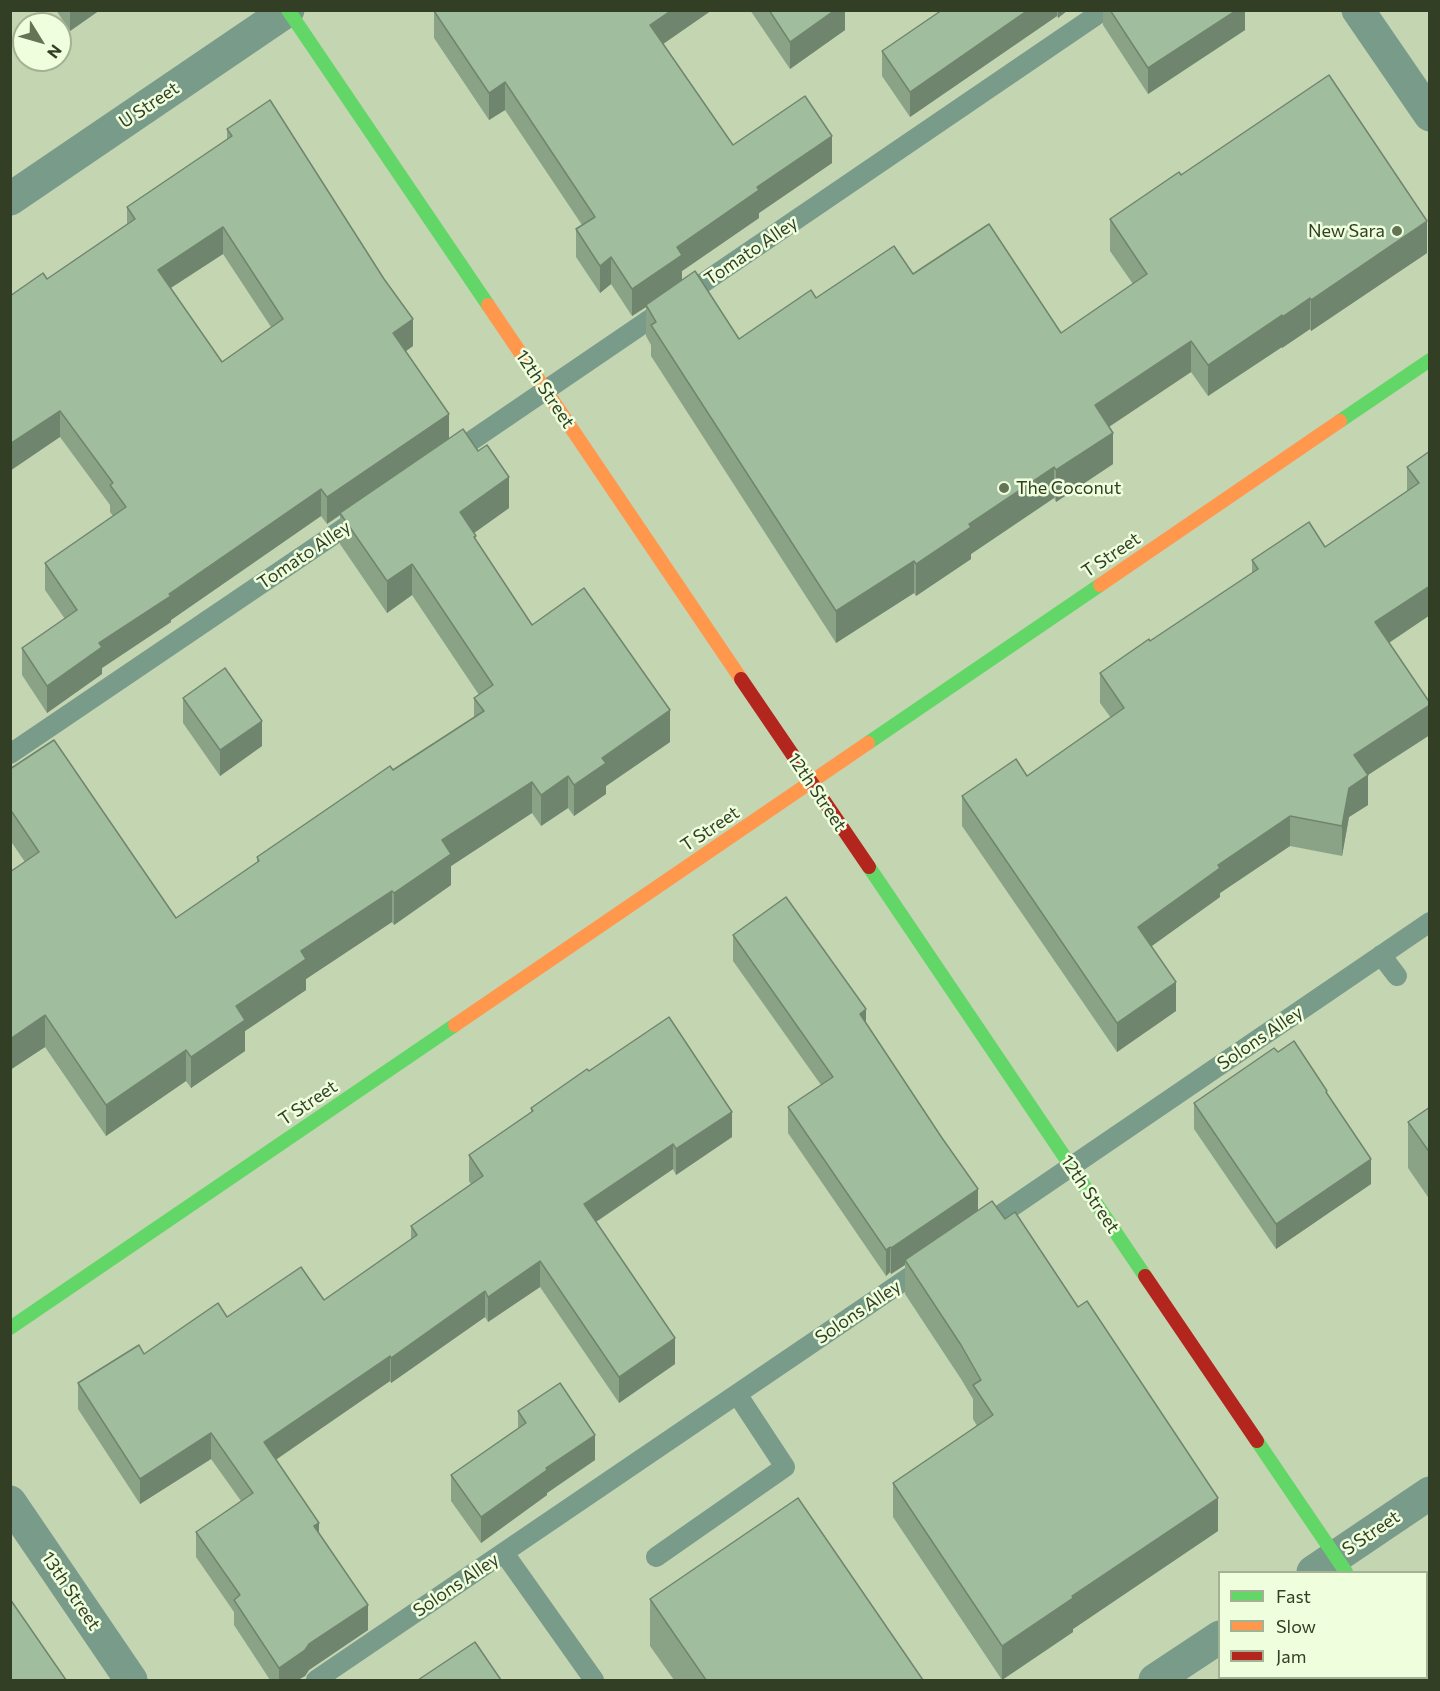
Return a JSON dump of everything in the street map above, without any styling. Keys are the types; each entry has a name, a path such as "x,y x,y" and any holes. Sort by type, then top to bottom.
{"street":[{"name":"U Street","path":"10,199 288,10"},
{"name":"12th Street","path":"288,10 1071,1166 1332,1567"},
{"path":"1358,10 1430,115"},
{"name":"T Street","path":"10,1328 1430,360"},
{"name":"S Street","path":"1332,1567 1430,1493"},
{"name":"13th Street","path":"10,1502 131,1680"},
{"path":"1155,1680 1218,1637"}],"lane":[{"name":"Tomato Alley","path":"438,464 1104,10"},
{"name":"Tomato Alley","path":"10,754 370,510"},
{"name":"Solons Alley","path":"967,1238 1333,980 1381,955 1430,922"},
{"path":"1381,955 1397,976"},
{"name":"Solons Alley","path":"316,1680 938,1257"},
{"path":"656,1557 785,1467 737,1394"},
{"path":"504,1552 594,1680"}],"building":[{"path":"435,10 672,10 650,25 733,145 805,96 832,136 757,187 759,190 677,247 682,255 632,289 611,257 600,266 576,229 595,217 505,82 489,93"},
{"path":"769,10 835,10 790,42"},
{"path":"942,10 1028,10 910,92 882,51"},
{"path":"1110,10 1237,10 1148,68"},
{"path":"1329,75 1427,221 1311,300 1310,298 1282,317 1282,315 1208,365 1191,341 1095,405 1113,433 1056,470 1054,467 969,524 971,527 916,564 914,561 836,611 651,325 656,322 646,305 695,271 739,339 811,290 816,298 894,246 913,274 989,224 1061,333 1147,274 1110,219 1179,172 1181,175"},
{"path":"270,100 384,279 413,319 393,333 449,414 327,497 321,489 169,594 171,596 99,643 102,647 47,686 22,648 77,610 45,563 126,507 110,485 113,483 60,411 10,444 10,296 43,273 47,279 135,219 127,207 232,136 227,129","holes":["223,227 283,319 222,362 158,270"]},
{"path":"463,429 478,451 487,445 509,477 460,512 532,625 584,588 670,710 602,758 606,763 574,785 568,776 541,795 532,782 442,840 451,854 301,951 306,959 236,1006 245,1020 191,1057 186,1050 106,1105 45,1015 10,1039 10,872 39,852 10,809 10,769 54,740 176,918 259,861 257,857 390,766 393,770 484,711 474,698 493,685 412,564 387,581 340,513"},
{"path":"1430,451 1430,586 1375,622 1430,705 1354,755 1368,775 1349,788 1342,826 1290,816 1218,865 1220,868 1138,927 1176,982 1117,1023 962,796 1016,759 1027,776 1124,708 1100,673 1258,569 1252,560 1309,522 1325,547 1419,483 1407,467"},
{"path":"225,668 262,721 220,750 183,698"},
{"path":"786,897 866,1009 860,1014 978,1189 886,1250 788,1107 833,1077 733,935"},
{"path":"669,1017 732,1112 676,1149 673,1144 584,1204 675,1338 619,1377 540,1261 488,1297 485,1291 391,1358 390,1356 264,1442 319,1523 314,1526 368,1605 309,1644 305,1650 279,1668 234,1600 240,1595 196,1532 253,1493 211,1433 140,1479 78,1383 139,1345 144,1354 218,1303 227,1317 301,1267 324,1300 417,1235 411,1226 483,1176 469,1155 533,1111 531,1108 587,1069 589,1071"},
{"path":"1294,1041 1371,1159 1276,1224 1194,1103 1274,1048 1278,1052"},
{"path":"1430,1107 1430,1153 1408,1122"},
{"path":"992,1201 1005,1219 1015,1212 1078,1307 1087,1301 1218,1498 1002,1646 893,1483 993,1415 973,1385 981,1380 961,1345 905,1260"},
{"path":"560,1383 595,1435 546,1468 547,1470 481,1517 451,1475 526,1423 518,1411"},
{"path":"798,1498 923,1680 706,1680 650,1599"},
{"path":"10,1599 66,1680 10,1680"},
{"path":"475,1642 501,1680 418,1680"}],"traffic: fast":[{"path":"288,10 488,305"},
{"path":"1340,421 1430,360"},
{"path":"868,743 1100,585"},
{"path":"869,867 1145,1276"},
{"path":"10,1328 455,1025"},
{"path":"1257,1441 1345,1571"}],"traffic: slow":[{"path":"488,305 741,679"},
{"path":"1100,585 1340,421"},
{"path":"455,1025 868,743"}],"traffic: jam":[{"path":"741,679 869,867"},
{"path":"1145,1276 1257,1441"}],"place":[{"name":"New Sara","path":"1397,231"},
{"name":"The Coconut","path":"1004,488"}]}
